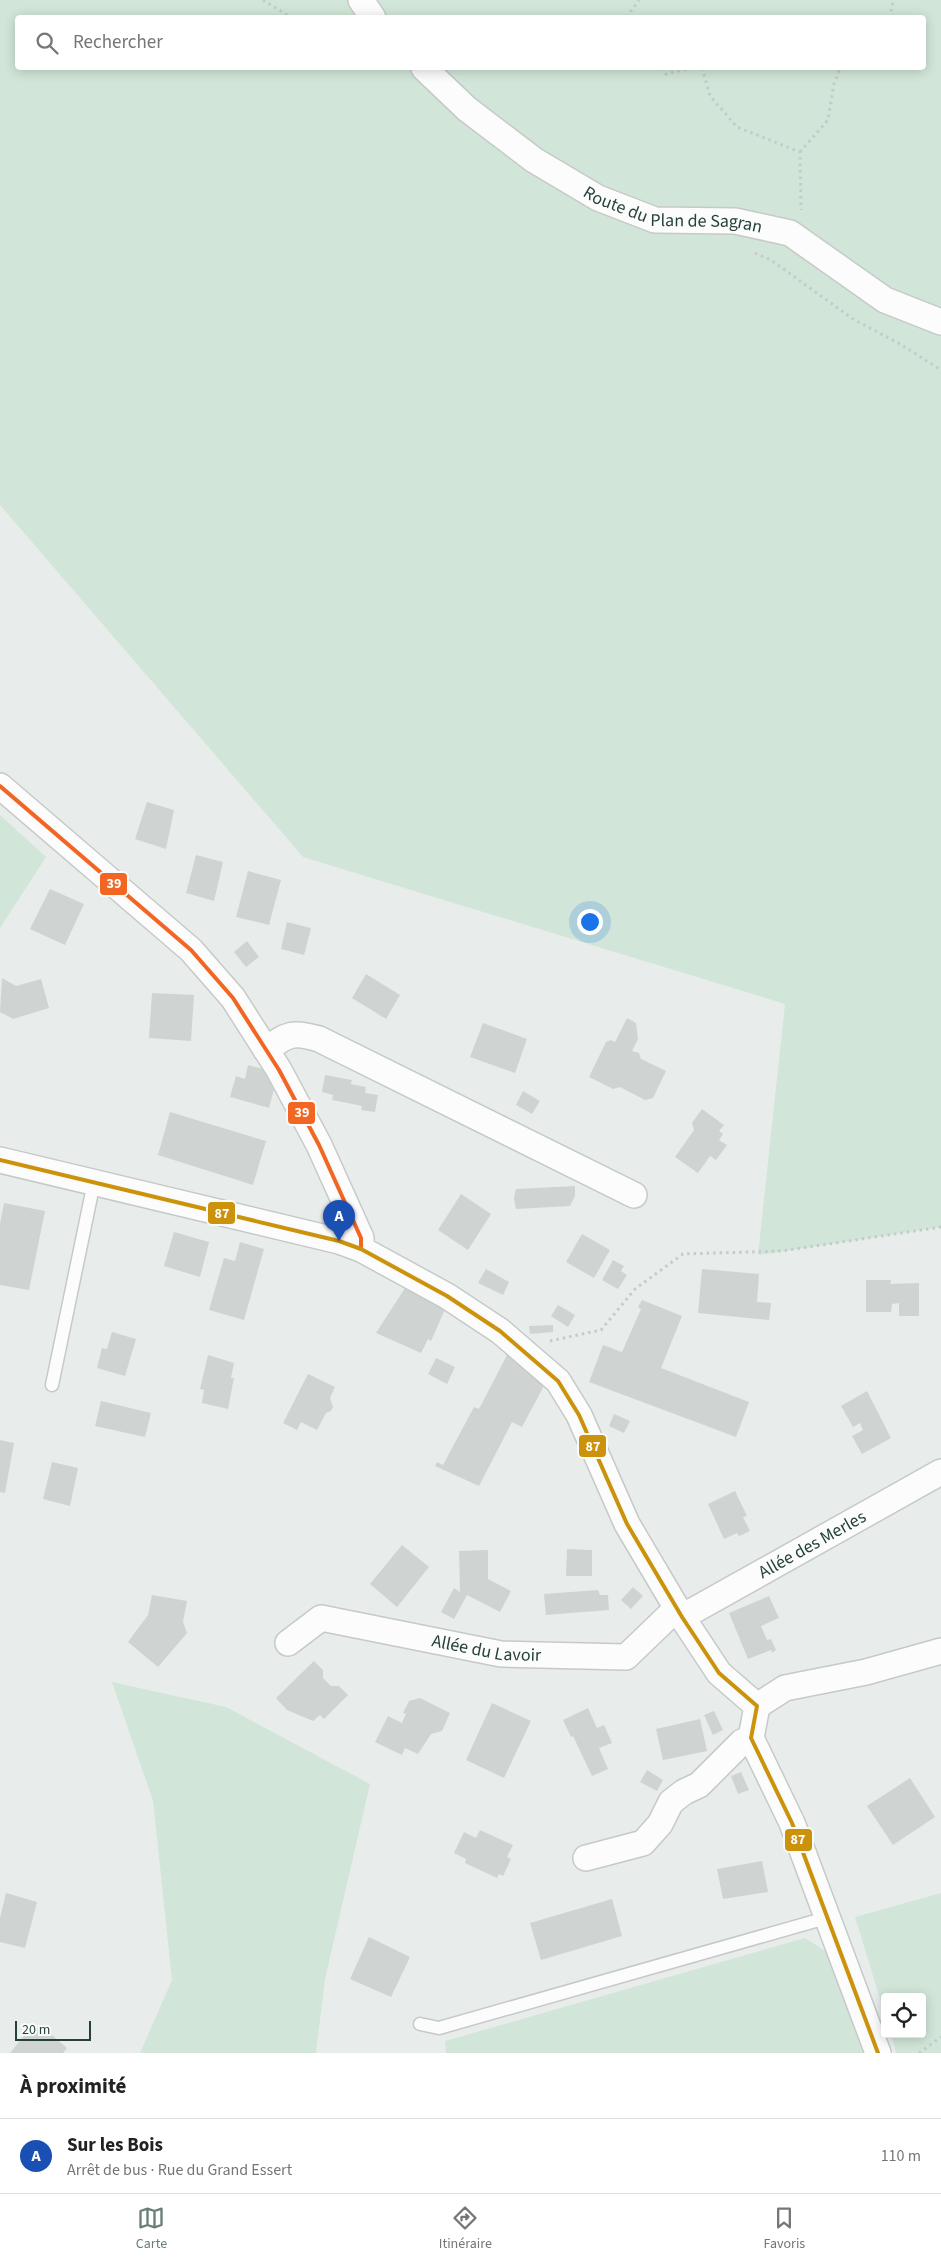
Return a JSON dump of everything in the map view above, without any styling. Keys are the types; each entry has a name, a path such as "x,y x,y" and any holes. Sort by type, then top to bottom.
{"street":[{"path":"361,0 371,15"},
{"name":"Route du Plan de Sagran","path":"426,70 467,109 534,160 598,198 655,220 735,221 790,233 885,300 941,322"},
{"path":"0,786 191,950 233,998 266,1050 319,1145 361,1238 361,1249"},
{"path":"266,1050 284,1035 301,1034 319,1039 634,1195"},
{"path":"0,1160 339,1241 361,1249 447,1296 500,1331 558,1381 579,1415 627,1524 679,1612 720,1673 757,1706"},
{"name":"Allée des Merles","path":"679,1612 941,1472"},
{"name":"Allée du Lavoir","path":"288,1643 321,1618 501,1654 626,1657 679,1612"},
{"path":"878,2053 792,1823 751,1738 757,1706 785,1688 866,1672 941,1651"},
{"path":"586,1858 643,1843 656,1829 670,1802 684,1792 700,1785 742,1742 751,1738"}],"lane":[{"path":"52,1385 94,1182"},
{"path":"420,2024 439,2028 826,1918"}],"path":[{"path":"263,0 287,15"},
{"path":"633,15 631,11 639,0"},
{"path":"890,15 893,0"},
{"path":"663,70 666,74 683,70"},
{"path":"703,70 710,96 736,128 800,152"},
{"path":"790,233 802,208 800,152 828,120 834,84 839,70"},
{"path":"748,250 771,260 853,319 900,344 941,370"},
{"path":"520,1348 601,1330 635,1289 683,1254 782,1251 941,1227"},
{"path":"919,2053 941,2037"}],"green space":[{"path":"0,0 941,0 941,1227 758,1255 785,1004 303,857 0,505"},
{"path":"0,815 46,857 0,928"},
{"path":"112,1682 226,1707 370,1784 325,1979 316,2053 140,2053 172,1980 153,1801"},
{"path":"941,1893 941,2053 896,2053 892,2038 926,2038 926,1993 881,1993 881,2002 855,1917"},
{"path":"805,1938 827,1952 863,2053 446,2053 445,2041"}],"building":[{"path":"147,802 174,810 166,849 135,839"},
{"path":"196,855 223,862 214,901 186,893"},
{"path":"248,871 281,880 269,925 236,917"},
{"path":"50,889 84,904 65,945 30,929"},
{"path":"287,922 311,928 304,955 281,949"},
{"path":"247,941 259,957 246,967 234,952"},
{"path":"366,974 400,995 386,1019 352,998"},
{"path":"2,978 16,986 41,979 49,1008 13,1019 0,1012"},
{"path":"152,993 194,995 191,1041 149,1038"},
{"path":"627,1018 636,1023 638,1039 632,1051 639,1053 641,1059 666,1071 653,1098 645,1100 620,1087 613,1089 589,1077 606,1042 611,1040 615,1042"},
{"path":"483,1023 527,1039 515,1073 470,1057"},
{"path":"248,1065 263,1069 274,1080 272,1088 274,1089 269,1108 230,1097 236,1076 245,1079"},
{"path":"325,1075 352,1080 351,1084 366,1087 365,1093 378,1095 375,1112 361,1110 362,1106 332,1100 333,1095 322,1092"},
{"path":"523,1091 540,1101 532,1114 516,1105"},
{"path":"702,1109 724,1125 719,1131 723,1134 719,1140 727,1145 716,1160 710,1156 698,1173 675,1157 694,1130 692,1123"},
{"path":"170,1112 266,1141 253,1185 158,1155"},
{"path":"575,1186 575,1196 570,1206 516,1209 514,1198 516,1189"},
{"path":"461,1194 491,1214 468,1250 438,1230"},
{"path":"4,1203 45,1211 29,1290 0,1285 0,1224"},
{"path":"174,1232 209,1242 200,1277 164,1266"},
{"path":"582,1234 610,1250 594,1278 566,1262"},
{"path":"240,1242 264,1249 244,1320 209,1310 224,1258 235,1261"},
{"path":"613,1260 624,1266 621,1271 627,1275 618,1289 602,1280"},
{"path":"486,1269 509,1282 503,1295 478,1283"},
{"path":"702,1269 759,1274 757,1302 771,1303 769,1320 698,1313"},
{"path":"866,1280 891,1280 890,1284 919,1283 919,1316 899,1316 899,1303 892,1304 891,1312 866,1312"},
{"path":"407,1285 446,1307 431,1341 428,1339 421,1353 376,1333"},
{"path":"642,1300 682,1316 661,1368 749,1402 736,1437 589,1382 603,1345 622,1352 641,1309 638,1307"},
{"path":"558,1305 575,1315 568,1327 551,1316"},
{"path":"553,1325 553,1332 530,1334 529,1326"},
{"path":"112,1332 136,1339 125,1376 97,1368 102,1348 107,1349"},
{"path":"508,1353 545,1384 522,1427 512,1422 479,1486 435,1466 437,1462 443,1465 474,1407 479,1409"},
{"path":"208,1355 234,1363 231,1378 234,1378 228,1409 202,1403 204,1390 200,1389"},
{"path":"436,1358 455,1367 447,1384 428,1374"},
{"path":"308,1374 335,1387 330,1398 333,1407 331,1411 326,1413 317,1430 301,1422 297,1430 283,1423"},
{"path":"867,1391 891,1438 862,1454 852,1436 863,1430 860,1423 853,1427 841,1406"},
{"path":"101,1401 151,1413 145,1437 95,1426"},
{"path":"614,1414 630,1421 624,1433 609,1426"},
{"path":"0,1440 14,1443 5,1493 0,1492"},
{"path":"52,1462 78,1468 70,1506 43,1499"},
{"path":"735,1491 747,1516 743,1517 750,1531 739,1536 737,1533 724,1539 708,1504"},
{"path":"402,1545 429,1567 397,1607 370,1584"},
{"path":"567,1549 592,1550 592,1576 566,1576"},
{"path":"488,1550 488,1579 511,1591 500,1612 467,1595 454,1619 441,1612 454,1588 460,1592 459,1551"},
{"path":"633,1587 643,1596 631,1609 621,1600"},
{"path":"598,1590 600,1595 608,1595 609,1610 546,1615 544,1594"},
{"path":"152,1595 187,1601 183,1622 187,1633 158,1667 128,1642 148,1615"},
{"path":"769,1596 779,1618 761,1626 767,1640 771,1639 776,1650 772,1653 771,1650 748,1659 729,1613"},
{"path":"314,1661 323,1670 323,1678 331,1686 339,1686 348,1695 324,1719 320,1715 313,1721 287,1710 276,1698"},
{"path":"420,1698 450,1713 442,1731 431,1734 418,1754 405,1748 402,1755 375,1742 388,1716 402,1723 406,1714 403,1713 409,1701"},
{"path":"492,1703 531,1721 504,1778 466,1760"},
{"path":"588,1708 597,1728 604,1725 612,1743 599,1748 608,1769 592,1776 573,1736 571,1737 563,1720"},
{"path":"714,1711 723,1730 713,1735 704,1715"},
{"path":"700,1719 707,1751 663,1760 656,1729"},
{"path":"647,1770 663,1780 657,1791 640,1782"},
{"path":"741,1772 749,1790 738,1794 731,1776"},
{"path":"910,1778 935,1817 893,1845 867,1806"},
{"path":"480,1830 513,1845 507,1857 511,1859 503,1876 499,1874 497,1878 465,1863 466,1859 454,1853 464,1832 476,1838"},
{"path":"762,1861 768,1892 723,1899 717,1869"},
{"path":"6,1893 37,1902 25,1948 0,1942 0,1918"},
{"path":"612,1899 622,1936 541,1960 530,1923"},
{"path":"369,1937 410,1957 391,1997 350,1979"},
{"path":"40,2025 67,2048 63,2053 10,2053 27,2032 31,2036"}],"transit line":[{"name":"39","path":"0,786 191,950 233,998 279,1070 319,1145 361,1238 361,1249"},
{"name":"87","path":"0,1160 339,1241 361,1249 447,1296 500,1331 558,1381 579,1415 627,1524 682,1617 719,1673 757,1706 751,1738 792,1823 878,2053"}],"place":[{"name":"Sur les Bois","path":"339,1241"}]}
